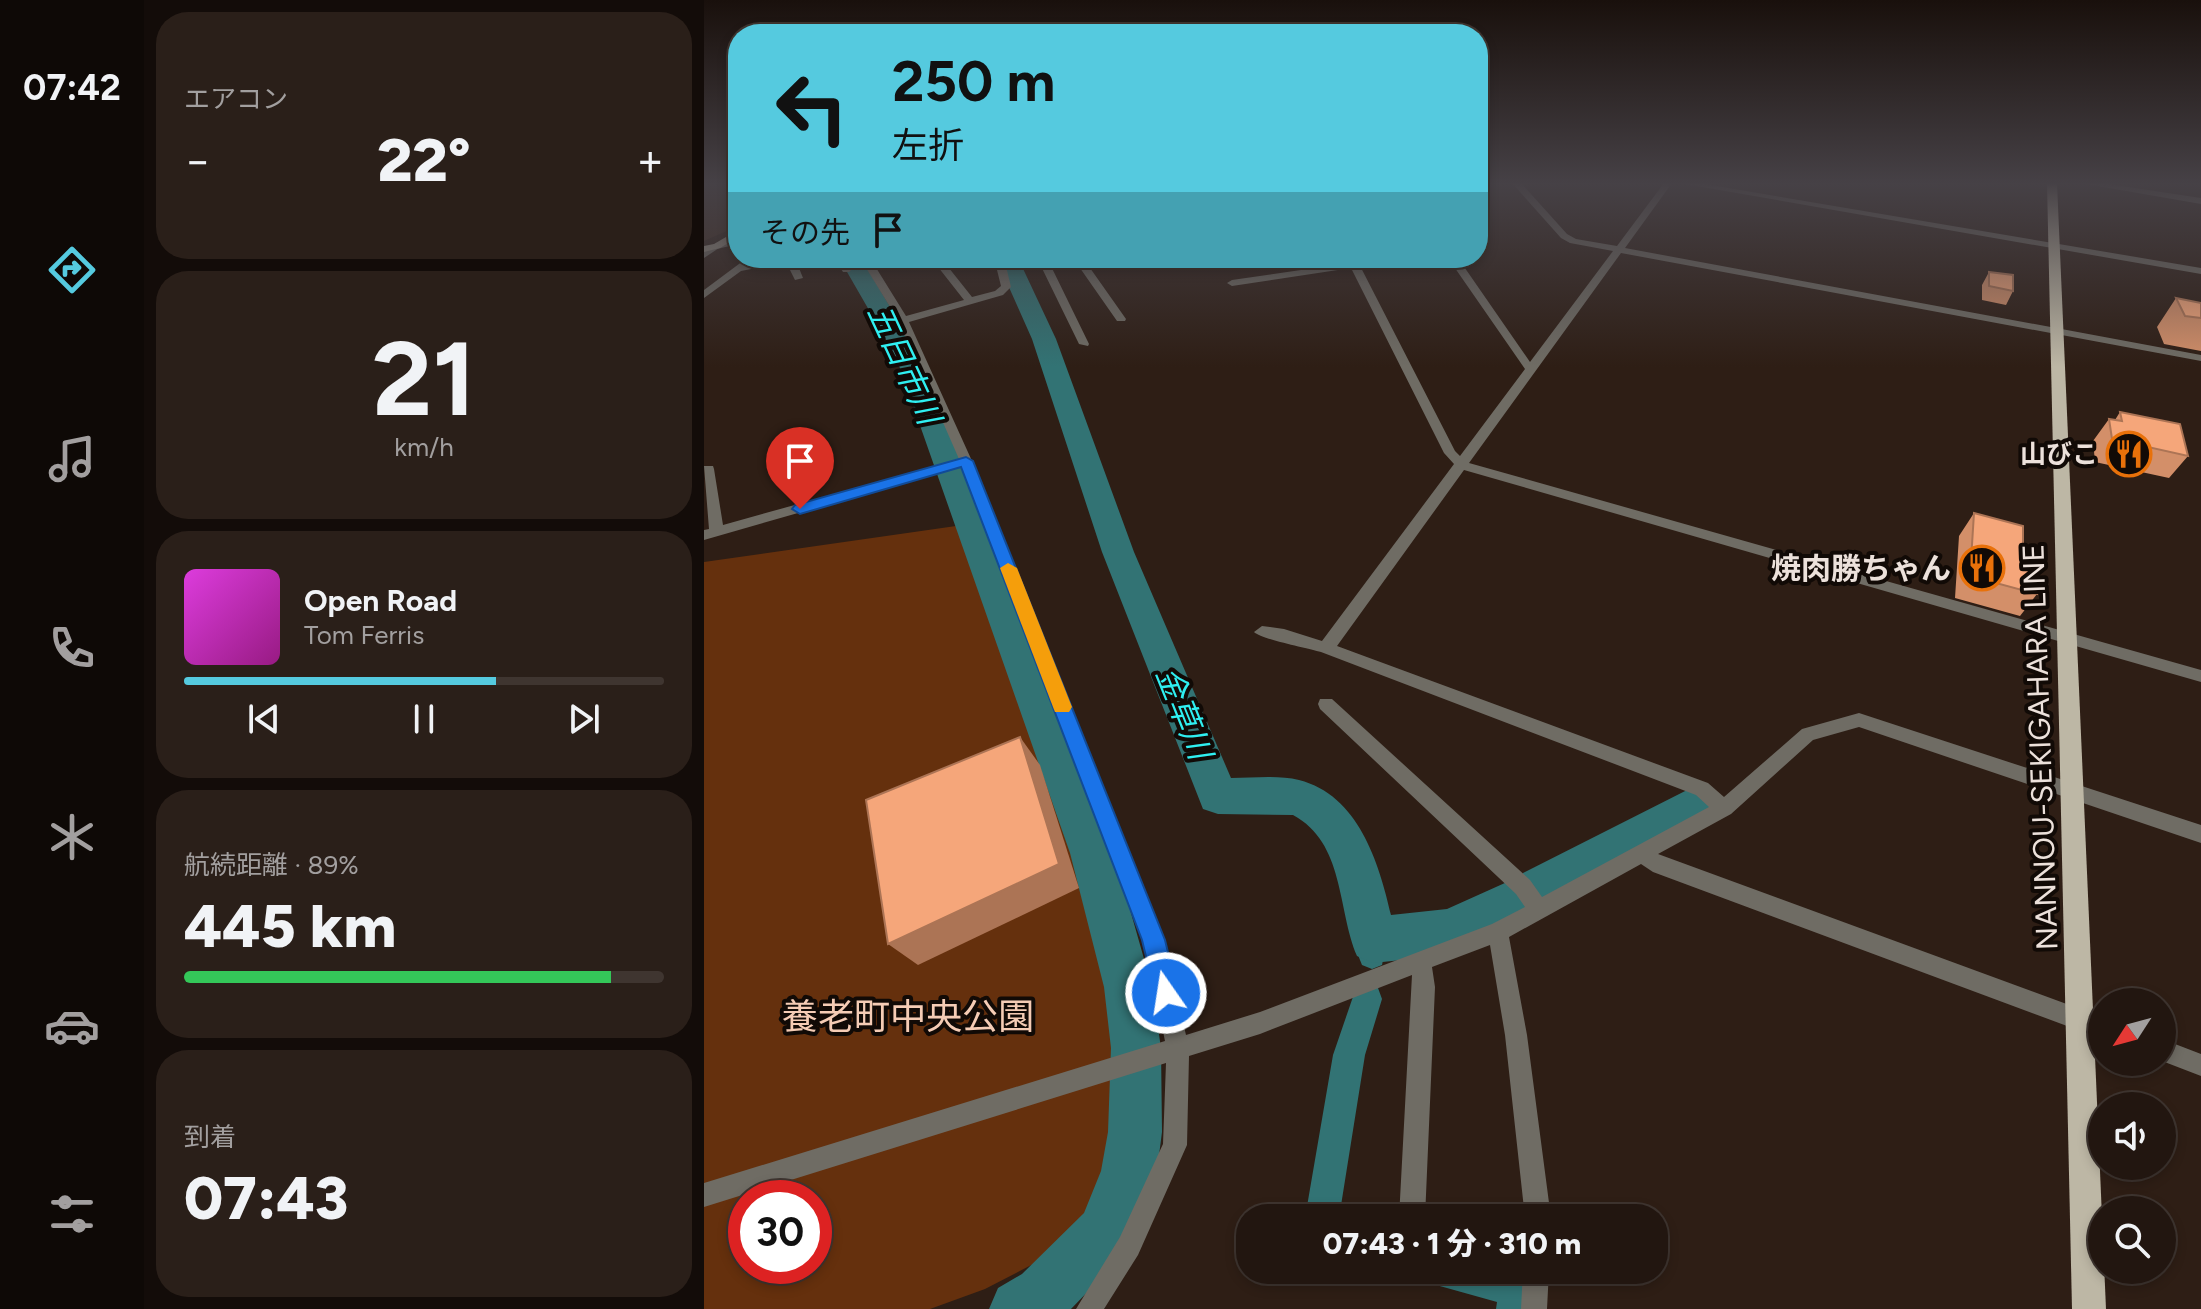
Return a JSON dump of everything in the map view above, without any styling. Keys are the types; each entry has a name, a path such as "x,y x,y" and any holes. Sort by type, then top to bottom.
{"main road":[{"name":"NANNOU-SEKIGAHARA LINE","path":"2055,246 2089,1309"}],"street":[{"path":"704,252 725,244"},
{"path":"1589,244 2201,358"},
{"path":"1326,648 1624,244"},
{"path":"2044,244 2201,271"},
{"path":"704,295 740,268"},
{"path":"737,270 746,268"},
{"path":"794,268 798,278"},
{"path":"871,268 903,320 966,461 1154,940 1178,1047 1175,1145 1129,1246 1089,1309"},
{"path":"944,268 970,301"},
{"path":"903,320 999,293 1006,287 1001,268"},
{"path":"1047,268 1084,344"},
{"path":"1085,268 1121,319"},
{"path":"1232,283 1314,268"},
{"path":"1357,268 1450,453 1462,465 2201,676"},
{"path":"1460,268 1532,368"},
{"path":"704,470 708,469 710,534 966,461"},
{"path":"1262,632 1284,635 1326,648 1702,789 1724,808"},
{"path":"1326,704 1523,887 1538,909"},
{"path":"704,1195 1260,1023 1498,932 1724,808 1808,734 1859,720 2201,834"},
{"path":"1643,852 1653,863 2088,1023"},
{"path":"1498,932 1516,1035 1536,1204"},
{"path":"1413,1204 1424,987 1421,961"},
{"path":"2176,1055 2201,1065"},
{"path":"1534,1309 1535,1284"}],"green space":[{"name":"養老町中央公園","path":"963,525 1091,892 1122,1032 1124,1139 1100,1202 1041,1260 985,1289 930,1309 704,1309 704,562"}],"building":[{"path":"1989,272 2013,275 2013,291 1989,286"},
{"path":"2176,298 2201,303 2201,318 2185,316"},
{"path":"2120,412 2180,424 2188,456 2112,439 2109,419 2122,421"},
{"path":"1974,513 2023,526 2023,565 2036,568 2037,594 1970,576"},
{"path":"1020,737 1059,864 888,944 866,800"}],"waterway":[{"name":"五日市川","path":"856,268 908,357 1092,853 1128,987 1136,1048 1135,1132 1129,1171 1105,1233 1043,1295 1019,1309"},
{"name":"金草川","path":"1012,268 1044,339 1118,552 1218,796 1293,797 1316,807 1331,821 1352,858 1360,879 1373,940 1449,932 1516,900"},
{"name":"金草川","path":"1539,888 1697,803"},
{"path":"1372,955 1373,940"},
{"path":"1324,1204 1349,1055 1367,999"},
{"path":"1497,1284 1517,1289 1514,1309"}],"slow traffic":[{"path":"1008,568 1062,707"}],"place":[{"name":"山びこ","path":"2129,454"},
{"name":"焼肉勝ちゃん","path":"1982,568"}],"route":[{"path":"800,509 966,461 1154,940 1166,993"}]}
